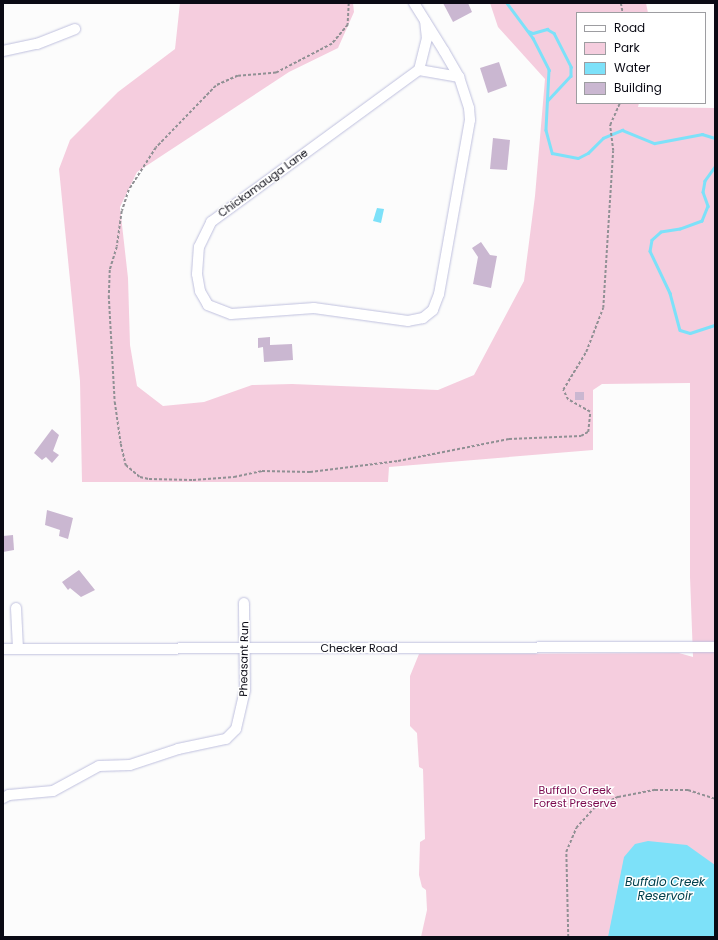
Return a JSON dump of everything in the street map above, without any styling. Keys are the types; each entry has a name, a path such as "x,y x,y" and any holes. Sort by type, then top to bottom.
{"street":[{"name":"Chickamauga Lane","path":"414,3 425,21 459,77 470,108 470,132 439,294 430,314 417,320 408,321 314,308 231,314 222,313 208,305 200,291 197,274 199,247 210,222 419,70 427,39 425,21"},
{"path":"3,51 37,44 75,28"},
{"path":"419,70 459,77"},
{"name":"Pheasant Run","path":"3,798 9,795 53,792 99,766 130,765 178,749 226,739 236,729 242,711 245,690 244,603"},
{"path":"16,608 18,649"},
{"name":"Checker Road","path":"3,649 715,647"}],"path":[{"path":"612,140 610,130 613,115 619,104"},
{"path":"568,937 566,852 573,832 593,809 618,797 655,790 688,790 715,799"}],"green space":[{"name":"Buffalo Creek Forest Preserve","path":"180,3 353,3 354,12 338,48 289,72 137,172 120,207 128,278 130,345 137,386 163,406 204,402 252,385 292,384 438,390 474,375 524,281 535,196 545,79 498,27 490,3 646,3 648,12 576,12 576,104 639,104 638,107 715,108 715,937 421,937 427,910 426,890 422,887 419,875 420,842 425,839 423,769 419,767 417,733 410,726 410,676 419,654 679,653 693,657 690,577 690,383 602,384 593,390 593,450 389,467 388,482 82,482 80,381 59,169 70,140 118,92 175,49"}],"water":[{"path":"377,208 384,209 381,223 373,221"},
{"name":"Buffalo Creek Reservoir","path":"648,841 687,845 715,865 715,937 608,937 624,857 635,844"}],"building":[{"path":"443,3 468,3 472,12 453,22"},
{"path":"499,62 507,86 488,93 480,68"},
{"path":"493,138 510,140 507,170 490,169"},
{"path":"481,242 490,255 497,256 491,288 473,284 478,257 472,248"},
{"path":"270,337 270,345 292,344 293,360 264,362 263,347 258,348 258,338"},
{"path":"575,392 584,392 584,400 575,400"},
{"path":"52,429 59,435 53,451 59,455 52,463 46,457 42,460 34,453"},
{"path":"47,510 73,518 68,539 59,536 60,530 45,525"},
{"path":"13,535 14,550 3,552 3,536"},
{"path":"79,570 95,590 81,597 70,588 68,590 62,582"}],"waterway":[{"path":"507,3 533,38 549,70 546,130 552,153 578,158 588,153 603,138 622,130 655,143 702,134 715,138"},
{"path":"528,31 533,33 547,29 554,33 571,67 571,76 548,101"},
{"path":"715,167 705,181 703,192 708,206 702,221 680,229 661,232 652,240 650,251 670,293 680,330 690,333 715,325"}]}
